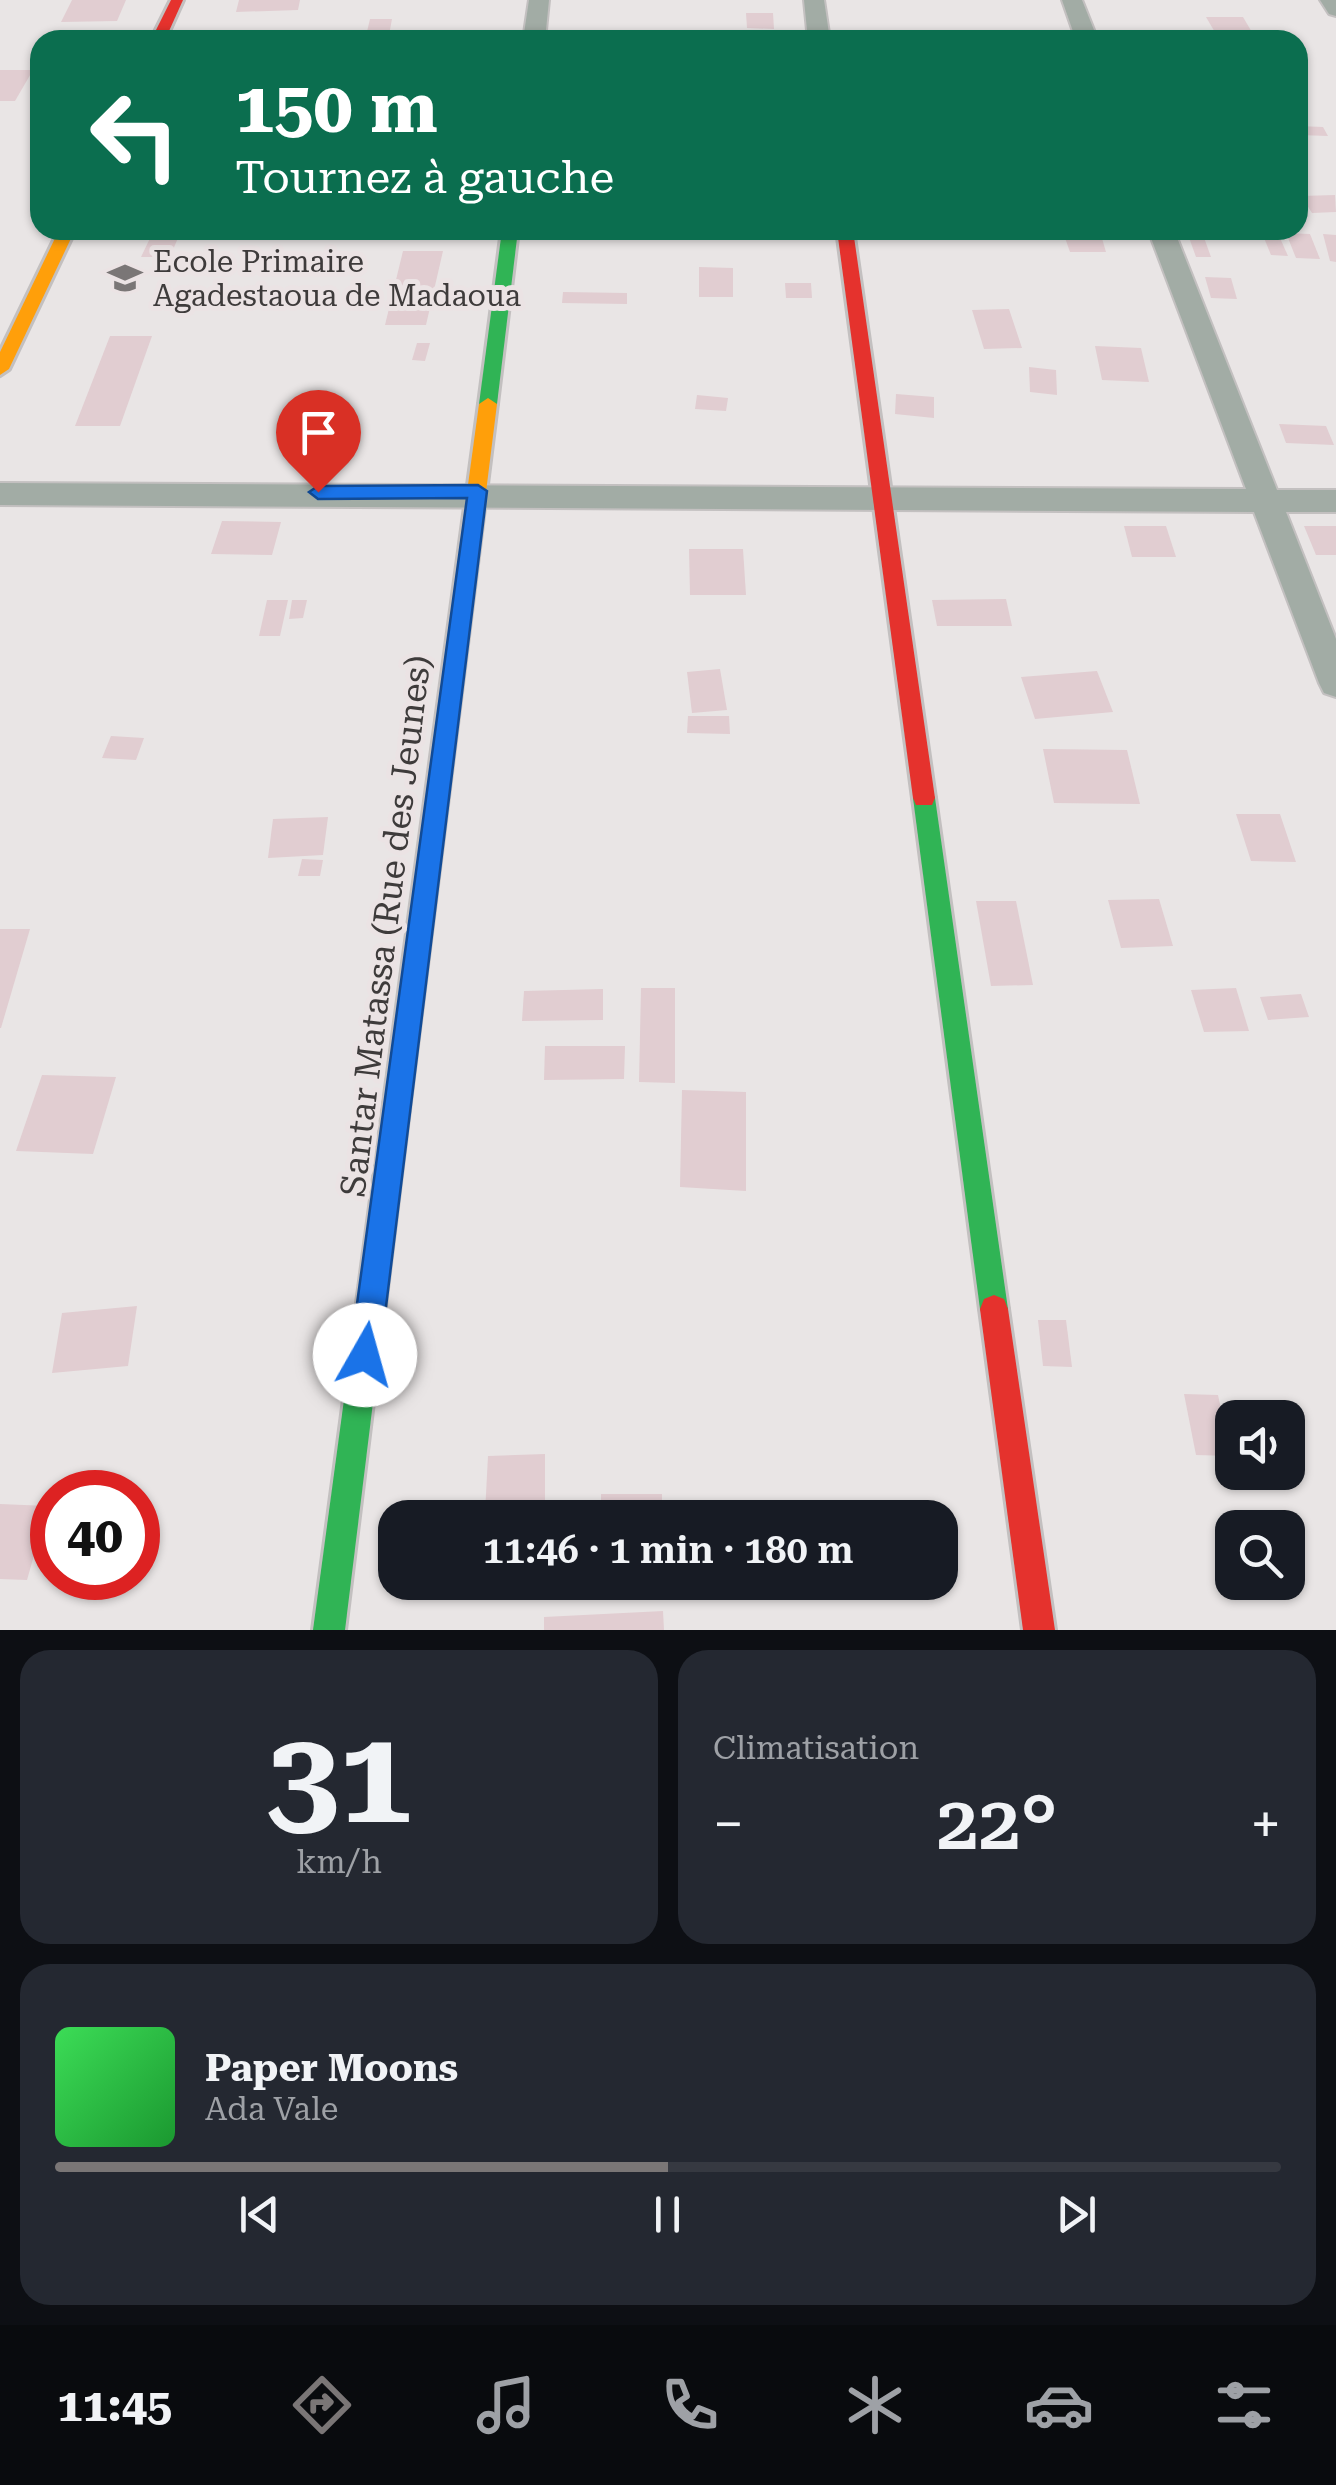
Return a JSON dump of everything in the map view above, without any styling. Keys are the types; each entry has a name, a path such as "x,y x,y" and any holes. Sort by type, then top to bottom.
{"main road":[{"path":"163,30 177,0"},
{"path":"0,369 62,240"},
{"name":"Santar Matassa (Rue des Jeunes)","path":"329,1630 509,240"},
{"path":"846,240 1039,1630"}],"street":[{"path":"535,30 539,0"},
{"path":"814,0 818,30"},
{"path":"1072,0 1083,30"},
{"path":"1330,0 1336,10"},
{"path":"1165,240 1336,683"},
{"path":"0,494 478,491 882,499 1336,500"}],"building":[{"path":"72,0 126,0 117,21 61,22"},
{"path":"239,0 300,0 298,10 236,12"},
{"path":"746,13 773,13 774,29 747,28"},
{"path":"1206,17 1243,17 1251,30 1214,30"},
{"path":"370,19 392,19 390,30 367,30"},
{"path":"0,70 30,70 15,101 0,101"},
{"path":"1308,126 1323,127 1328,136 1308,135"},
{"path":"1335,195 1336,212 1312,213 1308,196"},
{"path":"1310,234 1320,259 1296,258 1289,240 1308,240"},
{"path":"1323,234 1336,235 1336,262 1330,261"},
{"path":"149,240 177,240 170,257 141,257"},
{"path":"1066,240 1102,240 1106,252 1070,252"},
{"path":"1190,240 1205,240 1211,257 1196,257"},
{"path":"1265,240 1281,240 1288,256 1271,255"},
{"path":"403,251 443,251 426,325 385,325"},
{"path":"699,267 733,268 733,297 699,297"},
{"path":"1205,277 1231,278 1237,299 1211,298"},
{"path":"785,283 811,283 812,298 786,298"},
{"path":"563,292 627,293 627,304 562,303"},
{"path":"1009,309 1022,348 984,349 972,310"},
{"path":"110,336 152,336 120,426 75,426"},
{"path":"417,343 430,343 425,361 412,360"},
{"path":"1095,346 1141,348 1149,382 1102,380"},
{"path":"1029,367 1056,370 1057,395 1030,392"},
{"path":"896,394 934,397 934,418 895,414"},
{"path":"697,395 728,398 726,411 695,409"},
{"path":"1279,424 1326,426 1334,445 1286,443"},
{"path":"222,521 281,522 272,555 211,554"},
{"path":"1124,526 1166,526 1176,557 1132,557"},
{"path":"1304,526 1336,526 1336,555 1316,555"},
{"path":"689,549 743,549 746,595 690,595"},
{"path":"1006,599 1012,626 937,626 932,600"},
{"path":"267,600 288,600 280,636 259,636"},
{"path":"292,600 307,600 303,618 289,619"},
{"path":"720,669 727,710 692,713 687,672"},
{"path":"1097,671 1113,712 1035,719 1021,677"},
{"path":"688,716 729,716 730,734 687,733"},
{"path":"111,736 144,738 136,760 102,758"},
{"path":"1043,749 1127,750 1140,804 1054,803"},
{"path":"1236,814 1280,814 1296,862 1251,861"},
{"path":"328,817 323,855 268,858 273,819"},
{"path":"302,859 323,860 320,876 298,876"},
{"path":"1159,899 1173,946 1121,948 1108,900"},
{"path":"976,901 1016,901 1033,985 991,986"},
{"path":"0,929 30,929 1,1028 0,1028"},
{"path":"641,988 675,988 675,1083 639,1082"},
{"path":"1236,988 1249,1031 1204,1032 1191,990"},
{"path":"603,989 603,1020 522,1021 524,991"},
{"path":"1301,994 1309,1017 1268,1020 1260,997"},
{"path":"545,1046 625,1046 624,1079 544,1080"},
{"path":"42,1075 116,1077 93,1154 16,1151"},
{"path":"682,1090 746,1092 746,1191 680,1187"},
{"path":"137,1306 128,1366 52,1373 62,1313"},
{"path":"1038,1320 1066,1320 1072,1367 1043,1366"},
{"path":"1184,1394 1218,1395 1215,1456 1196,1455"},
{"path":"545,1454 545,1500 486,1500 488,1456"},
{"path":"601,1494 662,1494 662,1500 601,1500"},
{"path":"0,1504 30,1505 27,1580 0,1579"},
{"path":"663,1611 664,1630 544,1630 544,1617"}],"traffic: fast":[{"path":"488,404 509,240"},
{"path":"924,798 994,1309"},
{"path":"329,1630 396,1110"}],"traffic: slow":[{"path":"0,369 62,240"},
{"path":"396,1110 488,404"}],"traffic: jam":[{"path":"163,30 177,0"},
{"path":"846,240 924,798"},
{"path":"994,1309 1039,1630"}],"place":[{"name":"Ecole Primaire Agadestaoua de Madaoua","path":"125,278"}],"route":[{"path":"318,492 478,491 365,1355"}]}
